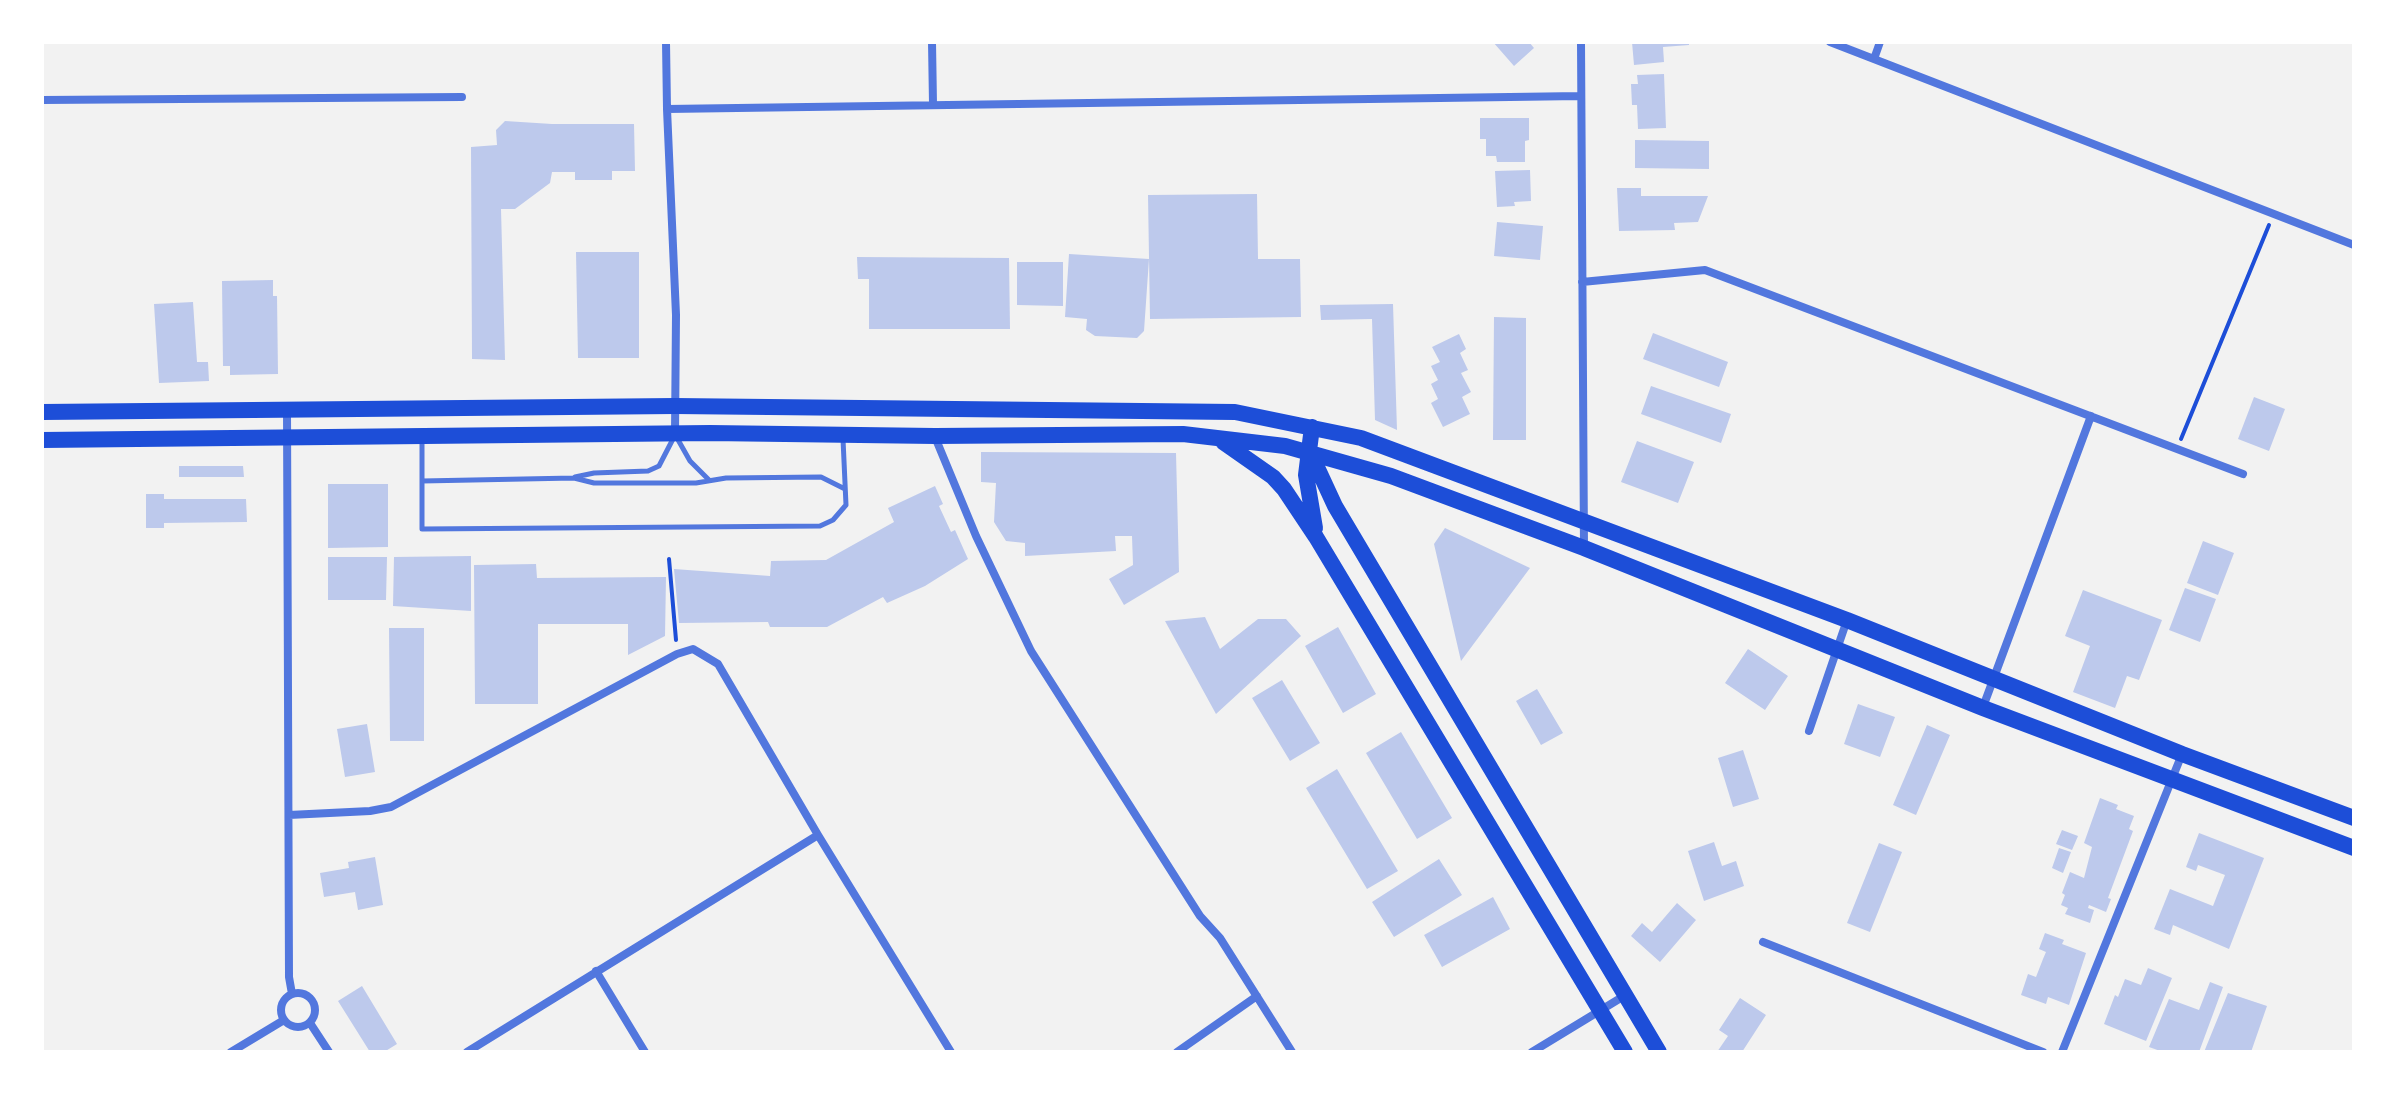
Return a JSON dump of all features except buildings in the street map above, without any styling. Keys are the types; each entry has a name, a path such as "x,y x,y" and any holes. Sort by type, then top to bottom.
{"main road":[{"path":"42,412 675,406 1235,412 1361,438 1847,620 2182,754 2354,818"},
{"path":"1312,427 1306,475 1316,537"},
{"path":"42,440 675,434 1183,434 1285,446 1391,476 1584,548 1983,708 2354,848"},
{"path":"1218,439 1273,477 1316,537 1625,1052"},
{"path":"1310,452 1335,506 1659,1052"}],"street":[{"path":"666,42 676,315 675,434"},
{"path":"932,42 933,104"},
{"path":"1581,42 1584,548"},
{"path":"1830,42 2354,245"},
{"path":"1874,59 1880,42"},
{"path":"667,109 1580,96"},
{"path":"42,100 462,97"},
{"path":"1582,282 1705,270 2243,474"},
{"path":"287,409 289,977 292,994"},
{"path":"1983,708 2091,416"},
{"path":"935,436 976,536 1031,651 1200,916 1220,938 1292,1052"},
{"path":"1809,731 1847,620"},
{"path":"289,815 391,807 677,654 693,649 718,664 951,1052"},
{"path":"2062,1052 2182,754"},
{"path":"467,1052 818,835"},
{"path":"1763,942 2043,1052"},
{"path":"596,971 645,1052"},
{"path":"301,993 311,999 315,1013 310,1023 297,1027 284,1020 281,1014 283,1002 292,994 301,993"},
{"path":"1177,1052 1257,996"},
{"path":"1532,1052 1624,996"},
{"path":"231,1052 284,1020"},
{"path":"310,1023 329,1052"}],"lane":[{"path":"422,481 574,478 594,473 648,471 659,466 675,434"},
{"path":"675,434 690,461 710,481"},
{"path":"422,436 422,529 820,526 833,520 846,505 842,435"},
{"path":"574,478 594,483 696,483 726,478 821,477 845,489"}],"path":[{"path":"2177,449 2274,214"},
{"path":"669,559 677,654"}]}
